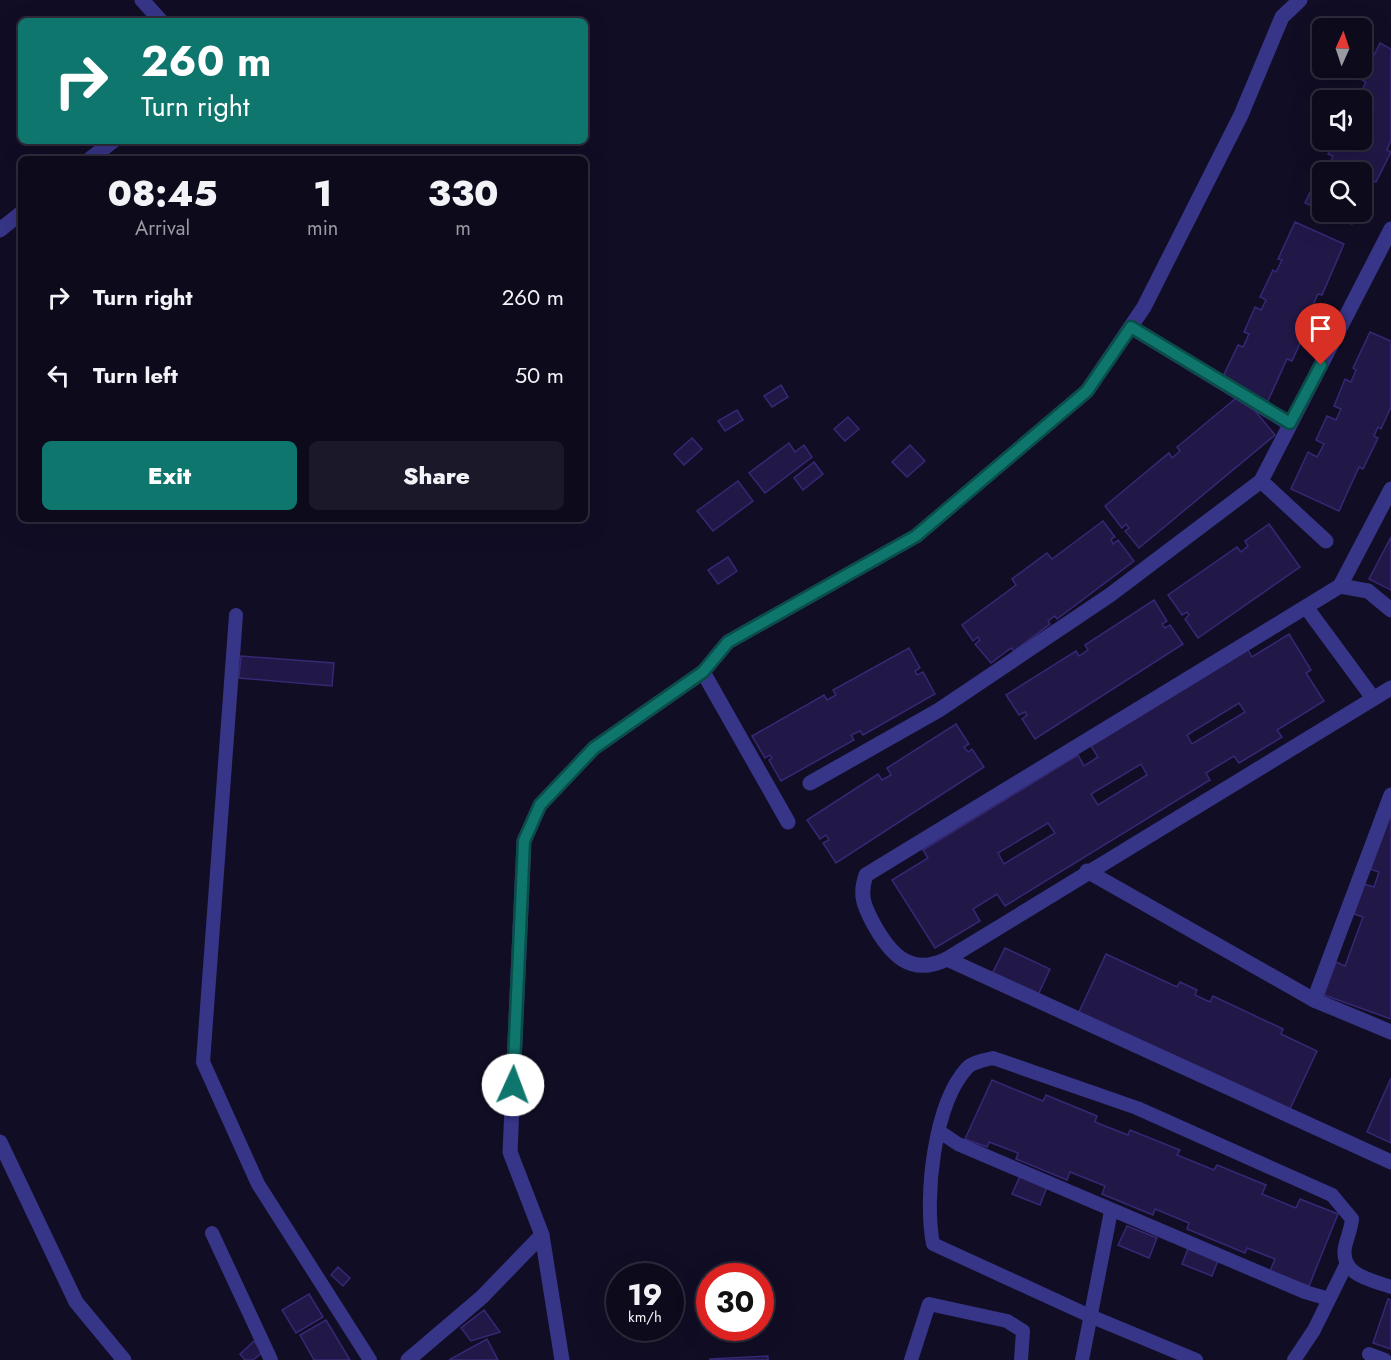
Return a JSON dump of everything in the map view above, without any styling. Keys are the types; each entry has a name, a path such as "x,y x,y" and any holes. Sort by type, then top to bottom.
{"street":[{"path":"142,0 158,18"},
{"path":"562,1360 542,1235 510,1152 524,841 540,805 594,748 703,672 728,642 916,536 1087,391 1144,307 1241,115 1282,17 1300,0"},
{"path":"94,156 109,144"},
{"path":"0,230 18,215"},
{"path":"810,783 948,704 1110,595 1261,481 1391,229"},
{"path":"1131,327 1290,423"},
{"path":"1261,481 1326,541"},
{"path":"1391,489 1340,586 866,875 861,889 863,903 888,951 906,961 922,965 935,964 947,959 1087,871 1391,688"},
{"path":"1340,586 1368,591 1391,610"},
{"path":"1306,607 1373,698"},
{"path":"703,672 789,822"},
{"path":"1314,1000 1391,795"},
{"path":"1087,871 1314,1000 1391,1032"},
{"path":"947,959 1391,1162"},
{"path":"0,1142 76,1302 124,1360"},
{"path":"408,1360 482,1297 542,1235"}],"lane":[{"path":"236,615 203,1062 258,1184 370,1360"},
{"path":"1196,1360 1090,1316 933,1244 929,1224 931,1174 947,1099 968,1066 993,1058 1137,1108 1332,1195 1352,1219 1344,1253 1347,1263 1358,1276 1391,1287"},
{"path":"940,1132 958,1144 1111,1210 1305,1292 1329,1299"},
{"path":"1082,1360 1111,1210"},
{"path":"212,1233 271,1360"},
{"path":"1294,1360 1314,1330 1347,1263"},
{"path":"911,1360 929,1304 1008,1321 1023,1331 1021,1360"},
{"path":"1369,1354 1385,1360"}],"building":[{"path":"1380,43 1391,49 1391,140 1387,150 1391,152 1376,182 1372,180 1372,162 1330,162 1333,156 1328,154 1330,150 1372,150 1372,90 1362,90 1366,82 1362,80 1372,78 1372,59"},
{"path":"1312,188 1312,206 1305,203"},
{"path":"1295,222 1344,244 1322,295 1318,294 1303,328 1306,330 1292,361 1287,359 1267,403 1221,381 1238,345 1243,347 1249,334 1244,332 1255,307 1261,310 1266,300 1260,297 1273,270 1276,272 1282,260 1278,259"},
{"path":"1370,332 1391,341 1391,407 1381,429 1378,427 1374,436 1378,438 1363,469 1359,467 1339,511 1291,489 1308,452 1317,457 1324,444 1316,440 1327,416 1336,420 1341,409 1334,406 1345,379 1351,382 1356,370 1353,368"},
{"path":"781,385 788,397 772,407 764,396"},
{"path":"1241,394 1275,435 1139,548 1125,531 1129,528 1126,524 1122,528 1105,506 1169,453 1172,458 1180,451 1177,447"},
{"path":"737,410 743,420 725,431 718,421"},
{"path":"848,417 859,429 845,441 834,429"},
{"path":"692,438 702,449 684,465 674,454"},
{"path":"789,443 795,452 804,445 812,457 765,493 749,473"},
{"path":"910,445 925,461 907,477 892,462"},
{"path":"814,462 823,474 803,490 794,478"},
{"path":"738,481 753,501 713,531 697,511"},
{"path":"1103,521 1115,537 1111,539 1113,544 1118,540 1134,561 1057,619 1055,616 1048,621 1050,624 1014,651 1011,648 991,663 975,644 980,640 978,637 973,641 962,625 1016,585 1012,579 1047,553 1052,559"},
{"path":"1269,524 1300,567 1198,638 1185,619 1189,615 1187,612 1182,615 1168,595 1237,547 1241,552 1248,546 1245,541"},
{"path":"1391,537 1391,590 1369,579"},
{"path":"728,557 737,571 718,584 708,570"},
{"path":"1154,600 1167,621 1162,624 1165,628 1170,625 1183,644 1035,739 1022,719 1027,715 1025,712 1019,715 1006,695 1076,651 1079,656 1088,650 1085,645"},
{"path":"1289,634 1311,670 1306,673 1324,701 1277,730 1282,737 1239,763 1234,756 1206,773 1210,780 1005,906 997,894 973,909 980,921 935,948 892,880 928,858 923,850 1078,755 1084,766 1098,757 1091,746 1248,650 1252,657","holes":["1239,703 1245,712 1192,744 1187,735","1141,764 1147,775 1098,805 1091,794","1048,823 1055,833 1004,864 998,853"]},
{"path":"909,648 920,668 915,671 917,675 923,672 935,694 863,735 860,731 851,735 854,740 781,781 769,760 772,758 770,755 765,758 752,736 824,695 827,700 836,695 833,690"},
{"path":"241,656 334,663 332,686 239,678"},
{"path":"956,724 969,744 964,747 968,752 972,749 984,767 836,863 823,843 829,840 826,835 820,839 807,820 878,774 882,780 891,775 887,768"},
{"path":"1391,811 1391,1019 1324,995 1336,962 1345,966 1363,917 1354,914 1364,884 1374,887 1379,872 1370,869"},
{"path":"1005,948 1050,969 1038,995 992,974"},
{"path":"1106,954 1177,987 1180,982 1197,990 1195,995 1210,1002 1213,996 1283,1029 1281,1034 1317,1051 1289,1111 1078,1014"},
{"path":"1391,1078 1391,1143 1367,1132"},
{"path":"992,1080 1043,1101 1046,1095 1097,1116 1095,1122 1128,1135 1130,1130 1180,1150 1177,1155 1214,1170 1217,1165 1266,1185 1262,1194 1296,1208 1300,1199 1338,1214 1309,1286 1270,1271 1275,1259 1247,1248 1245,1253 1187,1229 1189,1223 1155,1209 1153,1215 1102,1194 1105,1186 1070,1172 1067,1180 1016,1159 1018,1153 989,1142 987,1147 965,1139"},
{"path":"1020,1176 1047,1187 1040,1205 1012,1194"},
{"path":"1127,1226 1157,1238 1149,1258 1118,1245"},
{"path":"1189,1246 1219,1258 1212,1276 1182,1264"},
{"path":"338,1267 350,1278 343,1286 331,1275"},
{"path":"309,1294 323,1317 296,1333 282,1310"},
{"path":"1388,1299 1391,1300 1391,1349 1373,1343"},
{"path":"484,1310 500,1332 471,1341 461,1328"},
{"path":"326,1320 350,1360 314,1360 300,1335"},
{"path":"487,1339 498,1360 449,1360"},
{"path":"254,1341 263,1352 253,1360 245,1360 240,1354"},
{"path":"768,1356 768,1360 710,1360 710,1359"}],"route":[{"path":"513,1085 524,841 540,805 594,748 703,672 728,642 916,536 1087,391 1131,327 1290,423 1321,365"}]}
